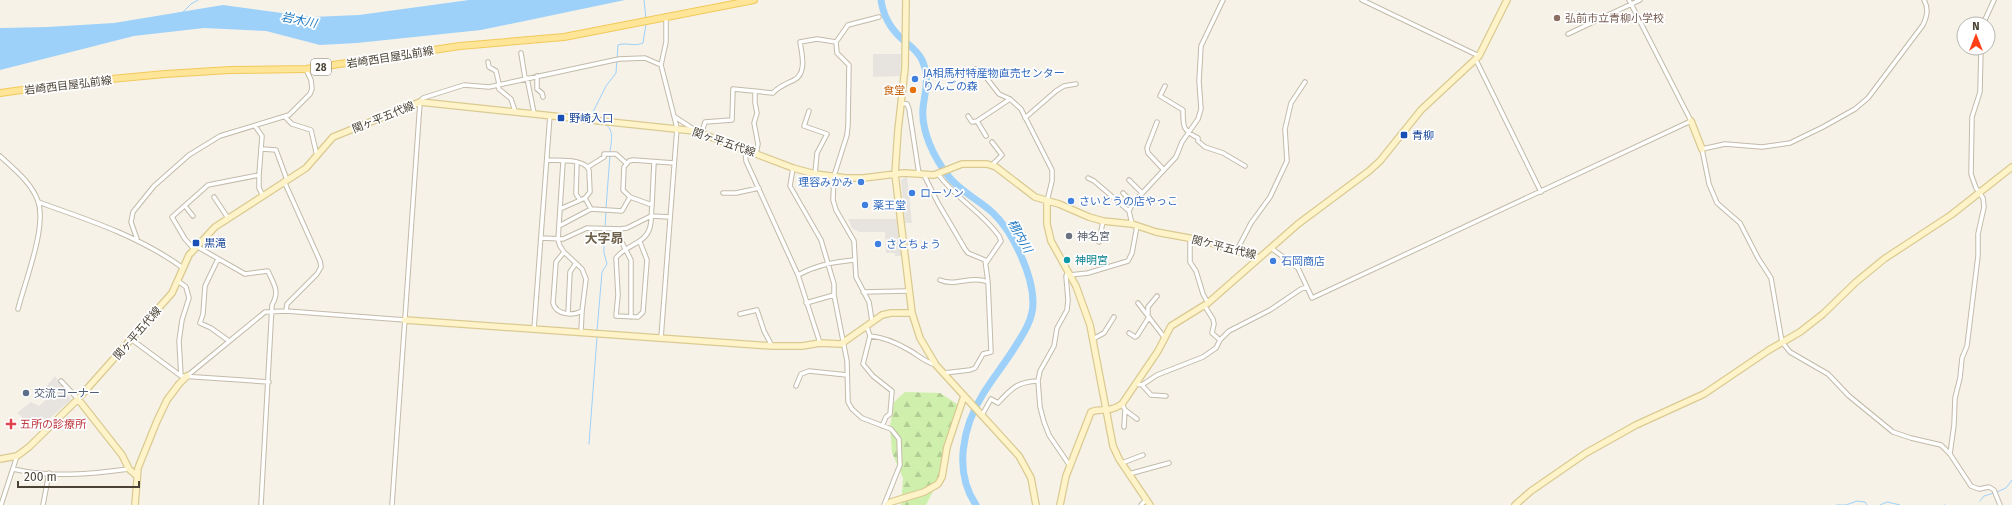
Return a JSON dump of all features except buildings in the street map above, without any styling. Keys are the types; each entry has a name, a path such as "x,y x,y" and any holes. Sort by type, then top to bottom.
{"main road":[{"name":"岩崎西目屋弘前線","path":"0,93 79,82 172,74 230,70 306,69 460,46 564,37 754,0"}],"street":[{"path":"906,0 906,50 895,174 908,291 912,313 920,338 936,365 1019,456 1034,488 1036,505"},
{"path":"1129,211 1133,203 1163,168 1176,157 1188,133 1198,119 1201,109 1199,81 1201,46 1223,0"},
{"path":"1362,0 1478,58 1541,192"},
{"name":"関ケ平五代線","path":"992,165 1027,193 1103,221 1135,225 1156,232 1190,238 1237,250 1259,258 1339,192 1369,171 1380,161 1421,110 1478,58 1507,0"},
{"path":"1629,0 1630,5 1663,62 1691,121 1702,149 1709,184 1716,203 1740,223 1758,258 1771,278 1782,342 1790,352 1828,374 1849,396 1893,432 1941,446 1950,454 1971,486 1979,489 1989,487 1994,490 2000,505"},
{"path":"1568,34 1640,0"},
{"path":"1702,149 1725,144 1762,147 1790,143 1855,109 1872,93 1923,25 1927,16 1927,6 1924,0"},
{"path":"1987,16 1994,0"},
{"path":"872,321 869,302 856,277 854,241 836,210 833,200 834,176 847,135 848,125 849,65 837,53 836,42 848,24 879,17"},
{"path":"661,338 676,128 675,116 661,65 666,42 666,18"},
{"path":"702,132 705,122 732,120 733,89 773,93 778,87 796,79 802,69 803,63 800,42 818,39 836,42"},
{"path":"521,53 534,113"},
{"path":"1950,454 1954,425 1955,398 1960,378 1962,358 1967,346 1975,286 1978,234 1984,207 1984,202 1980,192 1976,188 1972,174 1972,117 1980,92 1981,56"},
{"path":"392,505 420,102 423,98 464,85 489,87 619,59 646,58 661,65"},
{"path":"488,62 489,67 496,71 499,89 511,99 515,111"},
{"path":"137,239 131,222 133,212 154,186 189,155 220,136 285,117 310,94 312,89 311,80 306,69"},
{"path":"974,69 985,76 999,94 1010,99 1020,109 1052,170 1052,181 1047,201 1046,214 1049,233 1076,286 1087,315 1093,339 1110,436 1122,463 1150,505"},
{"path":"537,76 537,89 542,93 543,97"},
{"path":"1237,250 1251,223 1270,197 1287,161 1285,129 1291,103 1305,82"},
{"path":"1025,118 1056,91 1064,86 1076,84"},
{"path":"1165,86 1160,96 1183,110 1182,122 1188,133 1198,138 1198,141 1205,147 1223,153 1245,166"},
{"path":"755,92 757,113 754,123 758,144 756,154"},
{"path":"968,116 972,122 977,121 1010,99"},
{"name":"関ヶ平五代線","path":"0,459 17,456 29,447 78,400 172,293 183,268 195,247 228,218 306,168 333,137 420,102 695,130 793,168 816,174 857,178 895,174"},
{"path":"901,103 907,104 921,174 965,249 986,263"},
{"path":"809,111 804,126 827,134 817,153 816,174"},
{"path":"534,329 550,115"},
{"path":"675,116 678,120 695,130"},
{"path":"285,117 292,124 311,130 317,156"},
{"path":"977,121 986,136"},
{"path":"1271,248 1298,268 1312,298 1691,121"},
{"path":"1157,122 1147,148 1148,153 1163,168"},
{"path":"255,126 262,136 259,188 263,196"},
{"path":"895,174 938,174 968,163 992,165 1002,155 992,142"},
{"path":"262,149 276,150 286,180 320,261 321,267 317,274 287,304 286,311"},
{"path":"744,149 746,161 798,275 820,343"},
{"path":"547,160 577,162 588,166 604,157 604,154 616,154 626,163"},
{"path":"0,156 26,181 38,202 39,233 18,309"},
{"path":"652,205 630,197 623,190 624,167 626,163 633,160 674,163"},
{"path":"563,162 558,240 564,252 582,269 586,279 581,332"},
{"path":"577,162 576,194 580,200"},
{"path":"640,242 648,260 644,308 641,315 630,317 616,316 618,295 616,258 624,249 640,242 648,232 652,205 654,162"},
{"path":"560,209 585,198 591,190 588,166"},
{"path":"1515,505 1531,491 1586,453 1636,425 1699,397 1813,323 1856,282 1884,259 1941,222 2012,167"},
{"path":"793,168 790,186 821,240 834,284 834,295 847,361 848,402 852,409 862,418 891,429 899,439 900,461 885,505"},
{"path":"938,174 952,192 975,210 999,236 1001,241 986,263 991,352 983,354 975,368 970,370 943,373"},
{"path":"259,175 208,185 172,217 185,240 245,274 268,271 276,290 276,296 272,305 273,311 261,505"},
{"path":"1069,274 1088,273 1128,261 1135,225 1129,211 1094,180 1088,178"},
{"path":"1128,180 1142,193"},
{"path":"723,193 736,193 758,188"},
{"path":"1123,193 1133,203"},
{"path":"214,197 228,218"},
{"path":"559,226 591,209 622,211 630,197"},
{"path":"585,198 591,209"},
{"path":"38,202 137,239 161,252 183,268"},
{"path":"185,206 193,216"},
{"path":"541,238 558,240 567,238 587,228 620,229 627,228 651,216 670,217"},
{"path":"1099,242 1103,221"},
{"path":"620,229 620,239 631,260 630,317"},
{"path":"1190,238 1190,262 1196,271 1206,304 1213,319 1214,324 1212,333 1220,340"},
{"path":"564,252 556,262 553,303 557,310 568,313 577,313 582,310"},
{"path":"1060,505 1066,476 1089,416 1094,411 1113,410 1122,404 1140,384 1171,326 1206,304 1259,258"},
{"path":"218,259 205,286 203,314 200,323 211,328 229,341"},
{"path":"798,275 814,266 828,262 854,260"},
{"path":"568,313 570,272 576,262"},
{"path":"1069,274 1066,276 1068,300 1067,310 1057,328 1054,346 1040,371 1038,381 1040,407 1047,429 1054,444 1070,466"},
{"path":"940,280 946,283 980,278 988,282"},
{"path":"178,281 186,288 189,298 182,320 179,341 184,376"},
{"path":"1140,384 1157,375 1203,357 1216,348 1220,340 1229,332 1270,310 1300,289 1307,287"},
{"path":"863,292 908,291"},
{"path":"806,303 834,295"},
{"path":"1129,333 1135,337 1137,336 1149,316 1148,307 1157,296"},
{"path":"1138,303 1164,337"},
{"path":"740,314 757,310 764,331 772,346"},
{"path":"135,505 138,468 167,400 184,376 241,333 257,317 265,312 286,311 772,346 802,346 820,343 844,342 882,315 891,313 912,313"},
{"path":"1093,339 1104,333 1114,318"},
{"path":"867,326 870,336 863,364 873,376 892,391 893,396 890,414 886,417 882,426"},
{"path":"870,336 885,339 909,350 927,362 936,365"},
{"path":"131,339 184,376 269,382"},
{"path":"796,386 801,374 809,370 847,375"},
{"path":"61,381 122,454 130,469 137,476"},
{"path":"981,414 991,399 998,404 1015,386 1021,383 1038,381"},
{"path":"1140,384 1151,394 1166,396"},
{"path":"885,505 924,492 938,484 942,477 947,447 964,396"},
{"path":"1122,404 1125,410 1137,419"},
{"path":"1124,427 1125,410"},
{"path":"1122,463 1143,455"},
{"path":"1,505 17,456"},
{"path":"1129,474 1169,463"},
{"path":"13,469 26,472 81,475 130,469"},
{"path":"43,505 48,473"},
{"path":"1141,505 1146,500"}],"green space":[{"path":"905,392 940,393 960,406 939,480 926,505 901,505 903,478 892,453 890,426 894,402"}],"shaded area":[{"path":"873,54 901,54 900,76 873,77"},
{"path":"907,176 912,223 905,223 901,180"},
{"path":"848,219 898,219 902,256 895,256 895,253 886,253 885,232 859,232 852,228"},
{"path":"55,376 71,400 36,430 17,413 31,402 39,406 50,396 44,389"}],"water":[{"name":"岩木川","path":"469,0 625,0 481,30 357,43 320,45 266,31 204,28 134,36 0,70 0,28 114,23 223,5 312,17 359,15"}],"waterway":[{"path":"183,12 191,4 198,0"},
{"path":"644,0 646,19"},
{"name":"栩内川","path":"881,0 891,26 898,35 913,48 922,60 926,72 923,108 924,126 926,135 938,161 949,177 965,192 993,213 1008,231 1026,267 1030,280 1033,309 1027,326 1022,336 983,394 970,420 966,434 963,449 965,478 969,492 976,505"},
{"path":"590,118 606,86 616,73 618,45 636,45 643,43 646,24"},
{"path":"589,123 602,124"},
{"path":"605,124 611,133 610,152"},
{"path":"606,208 610,155"},
{"path":"605,228 606,211"},
{"path":"597,331 602,272 607,264 604,253 604,231"},
{"path":"589,444 597,337"},
{"path":"1997,492 2006,488 2012,480"},
{"path":"1980,501 1984,496 1994,493"},
{"path":"1836,505 1846,505 1857,501 1865,502 1867,505"},
{"path":"1880,505 1887,502 1900,505"}],"place":[{"name":"弘前市立青柳小学校","path":"1557,18"},
{"name":"JA相馬村特産物直売センター りんごの森","path":"915,79"},
{"name":"食堂","path":"913,90"},
{"name":"野崎入口","path":"561,118"},
{"name":"青柳","path":"1404,135"},
{"name":"理容みかみ","path":"861,182"},
{"name":"ローソン","path":"912,193"},
{"name":"さいとうの店やっこ","path":"1071,201"},
{"name":"薬王堂","path":"865,205"},
{"name":"神名宮","path":"1069,236"},
{"name":"黒滝","path":"196,243"},
{"name":"さとちょう","path":"878,244"},
{"name":"神明宮","path":"1067,260"},
{"name":"石岡商店","path":"1273,261"},
{"name":"交流コーナー","path":"26,393"},
{"name":"五所の診療所","path":"11,424"}],"district":[{"name":"大字昴","path":"604,238"}]}
